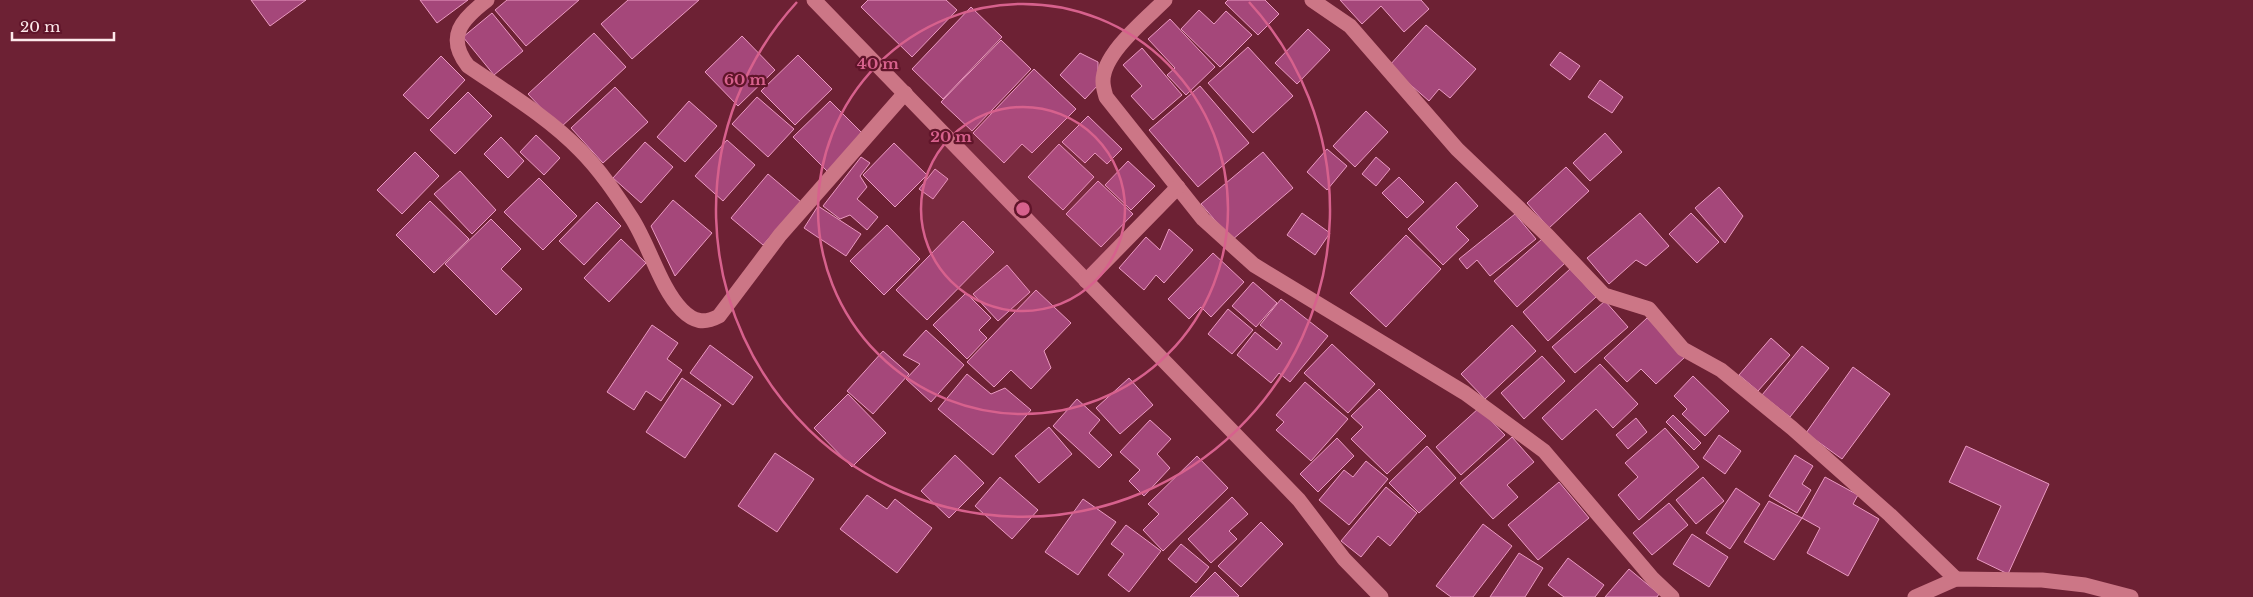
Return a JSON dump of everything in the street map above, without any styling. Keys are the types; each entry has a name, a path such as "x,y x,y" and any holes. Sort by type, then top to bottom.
{"street":[{"path":"487,0 469,14 460,28 457,41 459,54 468,66 550,124 581,150 611,186 634,221 673,298 682,310 694,320 707,322 719,316 780,235 905,93"},
{"path":"814,0 1299,500 1344,559 1381,597"},
{"path":"1165,0 1118,48 1108,64 1103,81 1106,98 1203,219 1254,265 1465,393 1544,451 1652,579 1672,597"},
{"path":"1312,0 1350,26 1457,149 1547,235 1604,295 1649,309 1683,348 1722,370 1792,428 1890,516 1956,579"},
{"path":"1086,281 1178,187"},
{"path":"1915,597 1956,579 2042,580 2085,585 2131,597"}],"building":[{"path":"251,0 306,0 270,26"},
{"path":"420,0 468,0 437,23"},
{"path":"507,0 579,0 526,46 495,10"},
{"path":"628,0 699,0 632,59 601,24"},
{"path":"868,0 946,0 957,10 912,57 861,7"},
{"path":"1228,0 1265,0 1279,14 1258,35 1225,3"},
{"path":"1340,0 1421,0 1429,9 1404,32 1381,6 1362,24"},
{"path":"971,7 1002,37 943,99 912,69"},
{"path":"1199,10 1214,24 1226,11 1252,35 1220,67 1181,29"},
{"path":"492,13 523,51 494,75 463,37"},
{"path":"1170,19 1215,67 1186,95 1167,75 1175,68 1148,39"},
{"path":"1426,25 1476,69 1450,98 1439,89 1429,101 1389,66"},
{"path":"1308,29 1330,50 1297,84 1275,63"},
{"path":"594,33 626,67 560,128 528,94"},
{"path":"742,36 775,70 738,106 705,72"},
{"path":"1001,40 1031,69 972,131 941,102"},
{"path":"1248,47 1293,96 1253,133 1208,83"},
{"path":"1142,48 1182,95 1153,120 1131,96 1142,86 1123,65"},
{"path":"1560,52 1580,66 1570,80 1550,65"},
{"path":"1080,53 1098,62 1098,85 1085,99 1060,75"},
{"path":"798,55 832,89 795,125 761,91"},
{"path":"441,56 465,80 428,119 403,95"},
{"path":"1034,69 1076,109 1032,153 1022,144 1004,163 973,133"},
{"path":"1600,80 1623,97 1612,113 1588,97"},
{"path":"1200,86 1249,143 1198,187 1149,130"},
{"path":"615,87 648,122 603,163 571,128"},
{"path":"468,92 492,116 455,154 430,130"},
{"path":"757,97 794,129 768,157 732,124"},
{"path":"689,101 717,126 685,162 657,137"},
{"path":"830,101 864,135 827,171 793,137"},
{"path":"1366,111 1388,132 1355,167 1333,146"},
{"path":"1088,116 1122,149 1107,164 1095,153 1085,163 1062,142"},
{"path":"1605,133 1622,152 1590,181 1573,163"},
{"path":"536,135 560,158 544,175 520,152"},
{"path":"501,137 524,161 508,178 484,154"},
{"path":"727,140 755,165 723,201 695,176"},
{"path":"645,142 673,167 641,203 613,178"},
{"path":"894,143 927,175 895,207 863,175"},
{"path":"1059,144 1094,177 1063,210 1028,177"},
{"path":"1327,149 1347,166 1327,190 1307,172"},
{"path":"415,152 439,176 402,214 377,190"},
{"path":"1263,152 1293,188 1232,240 1201,204"},
{"path":"861,157 870,163 860,176 867,187 857,199 878,217 867,230 850,215 840,219 823,206"},
{"path":"1376,157 1390,169 1376,186 1362,174"},
{"path":"1128,161 1155,186 1131,210 1105,185"},
{"path":"1566,167 1589,191 1549,228 1527,203"},
{"path":"935,169 948,179 933,199 919,189"},
{"path":"460,171 496,210 472,234 434,194"},
{"path":"768,174 801,202 763,245 731,218"},
{"path":"1399,177 1424,202 1407,218 1382,193"},
{"path":"539,178 577,216 543,250 504,212"},
{"path":"1098,181 1133,214 1101,247 1066,214"},
{"path":"1456,182 1478,206 1456,227 1469,240 1443,265 1408,229"},
{"path":"1719,187 1743,216 1725,243 1695,208"},
{"path":"673,200 712,233 675,276 651,226"},
{"path":"430,201 469,239 434,273 396,235"},
{"path":"597,202 621,226 584,265 559,241"},
{"path":"818,206 861,234 846,256 804,228"},
{"path":"1302,213 1330,233 1315,255 1287,235"},
{"path":"1640,213 1669,246 1646,266 1636,260 1609,284 1587,258"},
{"path":"1691,213 1719,242 1697,263 1669,234"},
{"path":"1515,214 1536,239 1490,276 1477,260 1467,269 1459,259"},
{"path":"491,219 521,249 501,269 522,289 496,315 445,264"},
{"path":"963,221 994,252 927,320 896,290"},
{"path":"887,225 920,259 884,295 850,261"},
{"path":"1169,229 1193,250 1164,283 1156,275 1144,290 1119,268 1146,237 1160,250"},
{"path":"1406,235 1441,269 1386,327 1350,293"},
{"path":"621,239 646,263 609,302 584,278"},
{"path":"1542,239 1565,263 1517,307 1494,281"},
{"path":"1213,253 1244,282 1211,317 1201,307 1189,319 1168,299"},
{"path":"1007,265 1030,292 998,321 973,294"},
{"path":"1570,269 1596,297 1548,341 1523,312"},
{"path":"1253,282 1277,303 1256,327 1232,306"},
{"path":"1036,290 1071,323 1044,351 1051,368 1031,389 1011,370 994,387 967,362"},
{"path":"966,293 991,318 979,330 987,338 967,359 933,325"},
{"path":"1281,299 1328,336 1290,382 1279,373 1271,383 1237,355 1255,332 1277,350 1282,343 1260,325"},
{"path":"1605,301 1628,327 1575,373 1552,347"},
{"path":"1228,309 1253,330 1232,354 1208,334"},
{"path":"1647,318 1685,357 1656,384 1641,369 1627,382 1604,358"},
{"path":"652,325 678,343 667,359 682,370 661,401 646,391 634,410 607,392"},
{"path":"1512,325 1536,351 1485,399 1461,374"},
{"path":"926,330 964,365 931,402 906,379 920,364 903,355"},
{"path":"1771,338 1790,355 1758,391 1739,375"},
{"path":"1332,344 1375,384 1348,413 1304,373"},
{"path":"710,345 753,377 733,405 690,373"},
{"path":"1802,346 1829,368 1790,417 1762,395"},
{"path":"883,351 909,374 873,414 847,391"},
{"path":"1542,356 1565,381 1524,419 1501,393"},
{"path":"1600,364 1638,404 1613,428 1596,409 1562,440 1542,418"},
{"path":"1853,367 1890,394 1842,459 1806,433"},
{"path":"967,374 991,394 1005,388 1031,410 993,455 938,409"},
{"path":"1693,376 1729,411 1705,436 1682,414 1687,409 1674,396"},
{"path":"682,378 721,405 685,458 646,432"},
{"path":"1129,378 1153,405 1120,434 1096,408"},
{"path":"1305,382 1348,419 1311,461 1276,430 1284,422 1276,415"},
{"path":"1379,389 1426,436 1387,474 1351,439 1363,427 1351,416"},
{"path":"848,394 886,433 852,467 814,428"},
{"path":"1077,399 1100,420 1089,433 1112,455 1099,468 1053,426"},
{"path":"1479,408 1505,435 1461,475 1436,447"},
{"path":"1673,415 1701,443 1694,450 1666,422"},
{"path":"1636,418 1647,432 1628,449 1616,435"},
{"path":"1150,420 1171,439 1157,454 1170,468 1144,496 1129,481 1140,470 1120,452"},
{"path":"1049,427 1072,454 1039,483 1015,456"},
{"path":"1665,428 1699,467 1639,520 1618,495 1638,477 1625,463"},
{"path":"1719,435 1741,451 1725,474 1703,458"},
{"path":"1512,437 1534,462 1507,485 1518,497 1493,519 1460,483"},
{"path":"1337,438 1354,456 1318,492 1300,474"},
{"path":"1427,446 1456,478 1419,513 1389,483"},
{"path":"1966,446 2049,484 2008,574 1977,559 2001,506 1949,482"},
{"path":"775,453 814,479 777,532 738,506"},
{"path":"955,455 984,483 949,518 921,491"},
{"path":"1795,455 1813,466 1802,484 1811,490 1797,513 1769,496"},
{"path":"1197,456 1228,488 1163,551 1143,530 1159,514 1148,504"},
{"path":"1366,461 1388,479 1349,525 1319,500 1344,470 1353,477"},
{"path":"1000,477 1038,510 1012,539 975,506"},
{"path":"1703,477 1724,501 1696,524 1676,500"},
{"path":"1825,477 1858,495 1853,504 1879,519 1848,576 1807,553 1820,528 1802,518"},
{"path":"1559,482 1589,518 1538,560 1508,525"},
{"path":"1386,487 1417,513 1390,546 1378,536 1361,557 1341,541"},
{"path":"1736,488 1760,504 1730,549 1706,533"},
{"path":"867,495 887,509 895,499 932,528 897,573 840,529"},
{"path":"1232,497 1248,514 1229,531 1237,539 1211,563 1188,539"},
{"path":"1083,499 1116,522 1078,575 1045,552"},
{"path":"1769,501 1802,518 1774,560 1744,542"},
{"path":"1669,503 1688,525 1652,555 1633,533"},
{"path":"1261,522 1283,544 1241,587 1218,566"},
{"path":"1483,524 1512,546 1473,597 1451,597 1436,586"},
{"path":"1126,525 1161,551 1129,592 1108,575 1124,554 1111,544"},
{"path":"1692,534 1728,557 1709,587 1673,564"},
{"path":"1181,544 1209,567 1196,583 1168,559"},
{"path":"1519,553 1543,568 1525,597 1490,597"},
{"path":"1568,558 1604,585 1595,597 1564,597 1548,585"},
{"path":"1629,569 1659,594 1657,597 1605,597"},
{"path":"1215,572 1239,596 1190,597"}]}
